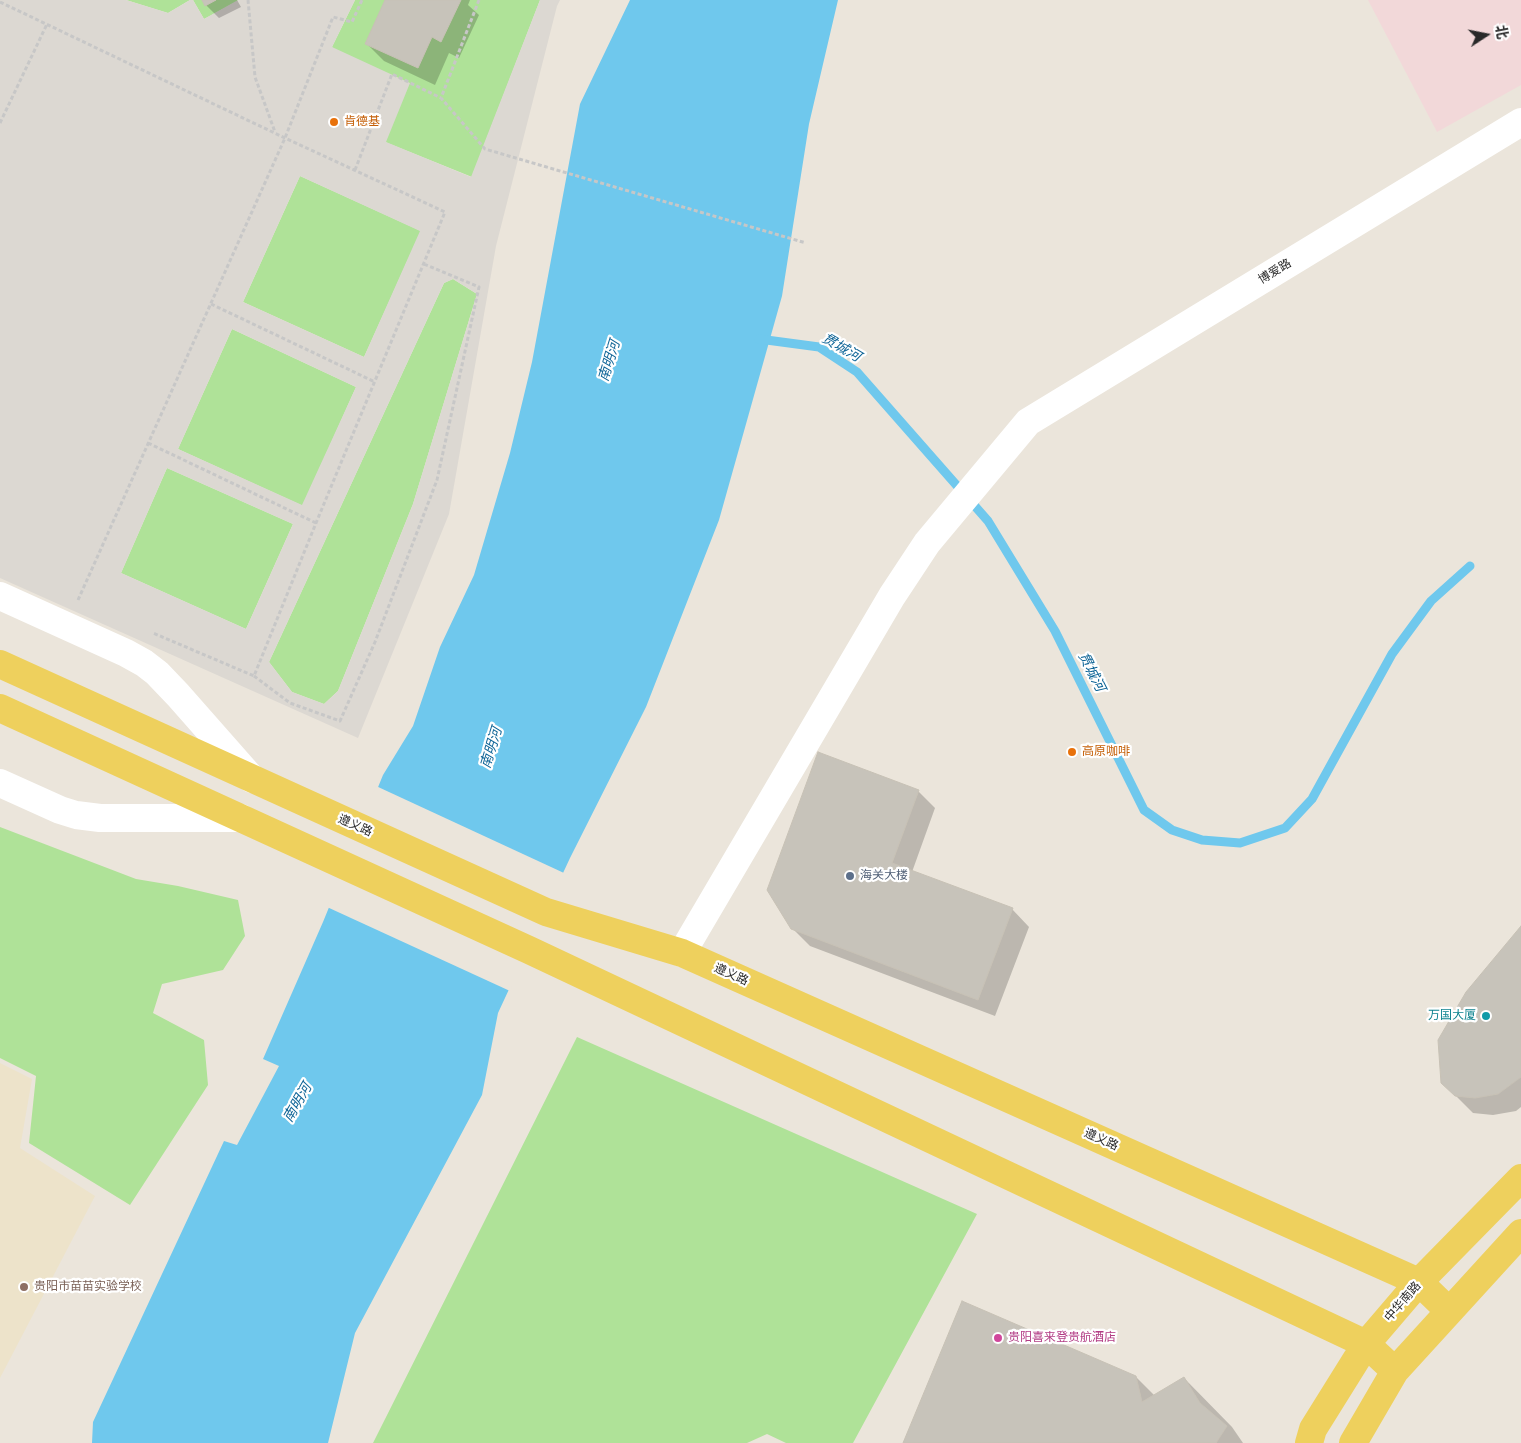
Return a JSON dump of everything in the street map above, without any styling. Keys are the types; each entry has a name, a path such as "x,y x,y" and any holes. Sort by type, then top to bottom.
{"main road":[{"name":"遵义路","path":"0,664 546,912 682,952 1420,1282 1449,1311"},
{"path":"0,708 528,950 1366,1344 1395,1371"},
{"name":"中华南路","path":"1309,1443 1313,1430 1366,1344 1420,1282 1521,1178"},
{"path":"1353,1443 1395,1371 1521,1233"}],"street":[{"name":"博爱路","path":"682,952 892,596 927,543 1028,422 1521,122"},
{"path":"0,596 144,663 157,673 178,695 252,779"},
{"path":"0,783 60,810 76,815 100,818 241,818"}],"path":[{"path":"248,0 255,77 275,133"},
{"path":"83,603 78,600 285,138 333,17 352,22 362,0"},
{"path":"441,98 479,0"},
{"path":"0,2 445,212 254,676"},
{"path":"0,124 47,24"},
{"path":"355,170 392,74 441,98 485,149 806,243"},
{"path":"153,633 254,676 290,703 340,722 375,642 437,480 479,288 424,264"},
{"path":"211,304 375,382"},
{"path":"148,443 316,523"}],"shaded area":[{"path":"0,0 126,0 168,13 193,0 204,19 238,0 355,0 332,47 410,83 386,142 471,177 540,0 560,0 496,246 449,514 358,738 0,578","holes":["300,176 420,231 364,357 243,302","453,279 477,294 413,504 338,691 324,704 292,692 269,662 444,283","232,329 356,387 302,505 178,449","167,468 293,524 246,629 121,573"]},
{"path":"1368,0 1521,0 1521,85 1437,132"},
{"name":"贵阳市苗苗实验学校","path":"0,1063 32,1079 20,1148 95,1196 0,1378"}],"green space":[{"path":"126,0 190,0 168,13"},
{"path":"193,0 238,0 238,1 204,19"},
{"path":"355,0 540,0 472,177 385,142 332,47"},
{"path":"300,176 421,231 364,357 243,302"},
{"path":"453,279 477,294 413,504 338,691 324,704 292,692 269,662 444,283"},
{"path":"232,329 356,387 303,506 178,449"},
{"path":"167,468 293,524 246,629 121,573"},
{"path":"0,827 136,879 178,886 238,900 245,936 223,970 162,984 153,1013 204,1040 208,1085 130,1205 29,1143 36,1076 0,1058"},
{"path":"577,1037 977,1214 853,1443 786,1443 767,1434 747,1443 373,1443"}],"water":[{"name":"南明河","path":"630,0 838,0 809,124 782,296 719,520 646,707 570,858 498,1013 482,1095 355,1333 328,1443 92,1443 93,1422 224,1141 237,1145 279,1066 263,1059 323,922 383,775 413,726 440,647 474,575 510,453 532,362 580,104"}],"pier":[{"path":"376,786 564,873 510,991 327,907"}],"building":[{"path":"202,0 216,0 205,6"},
{"path":"385,0 461,0 441,42 432,37 418,68 365,44"},
{"name":"海关大楼","path":"818,752 919,790 892,863 1013,908 978,1000 791,929 767,890"},
{"name":"万国大厦","path":"1521,926 1521,1077 1498,1094 1475,1098 1455,1096 1441,1083 1438,1040 1466,992"},
{"name":"贵阳喜来登贵航酒店","path":"962,1301 1136,1376 1142,1402 1184,1377 1200,1403 1227,1426 1216,1443 903,1443"}],"waterway":[{"name":"贯城河","path":"759,339 819,347 857,372 988,521 1055,631 1144,810 1172,830 1202,840 1240,843 1285,828 1312,799 1392,654 1431,601 1470,566"}],"place":[{"name":"肯德基","path":"334,122"},
{"name":"高原咖啡","path":"1072,752"},
{"name":"海关大楼","path":"850,876"},
{"name":"万国大厦","path":"1486,1016"},
{"name":"贵阳市苗苗实验学校","path":"24,1287"},
{"name":"贵阳喜来登贵航酒店","path":"998,1338"}]}
